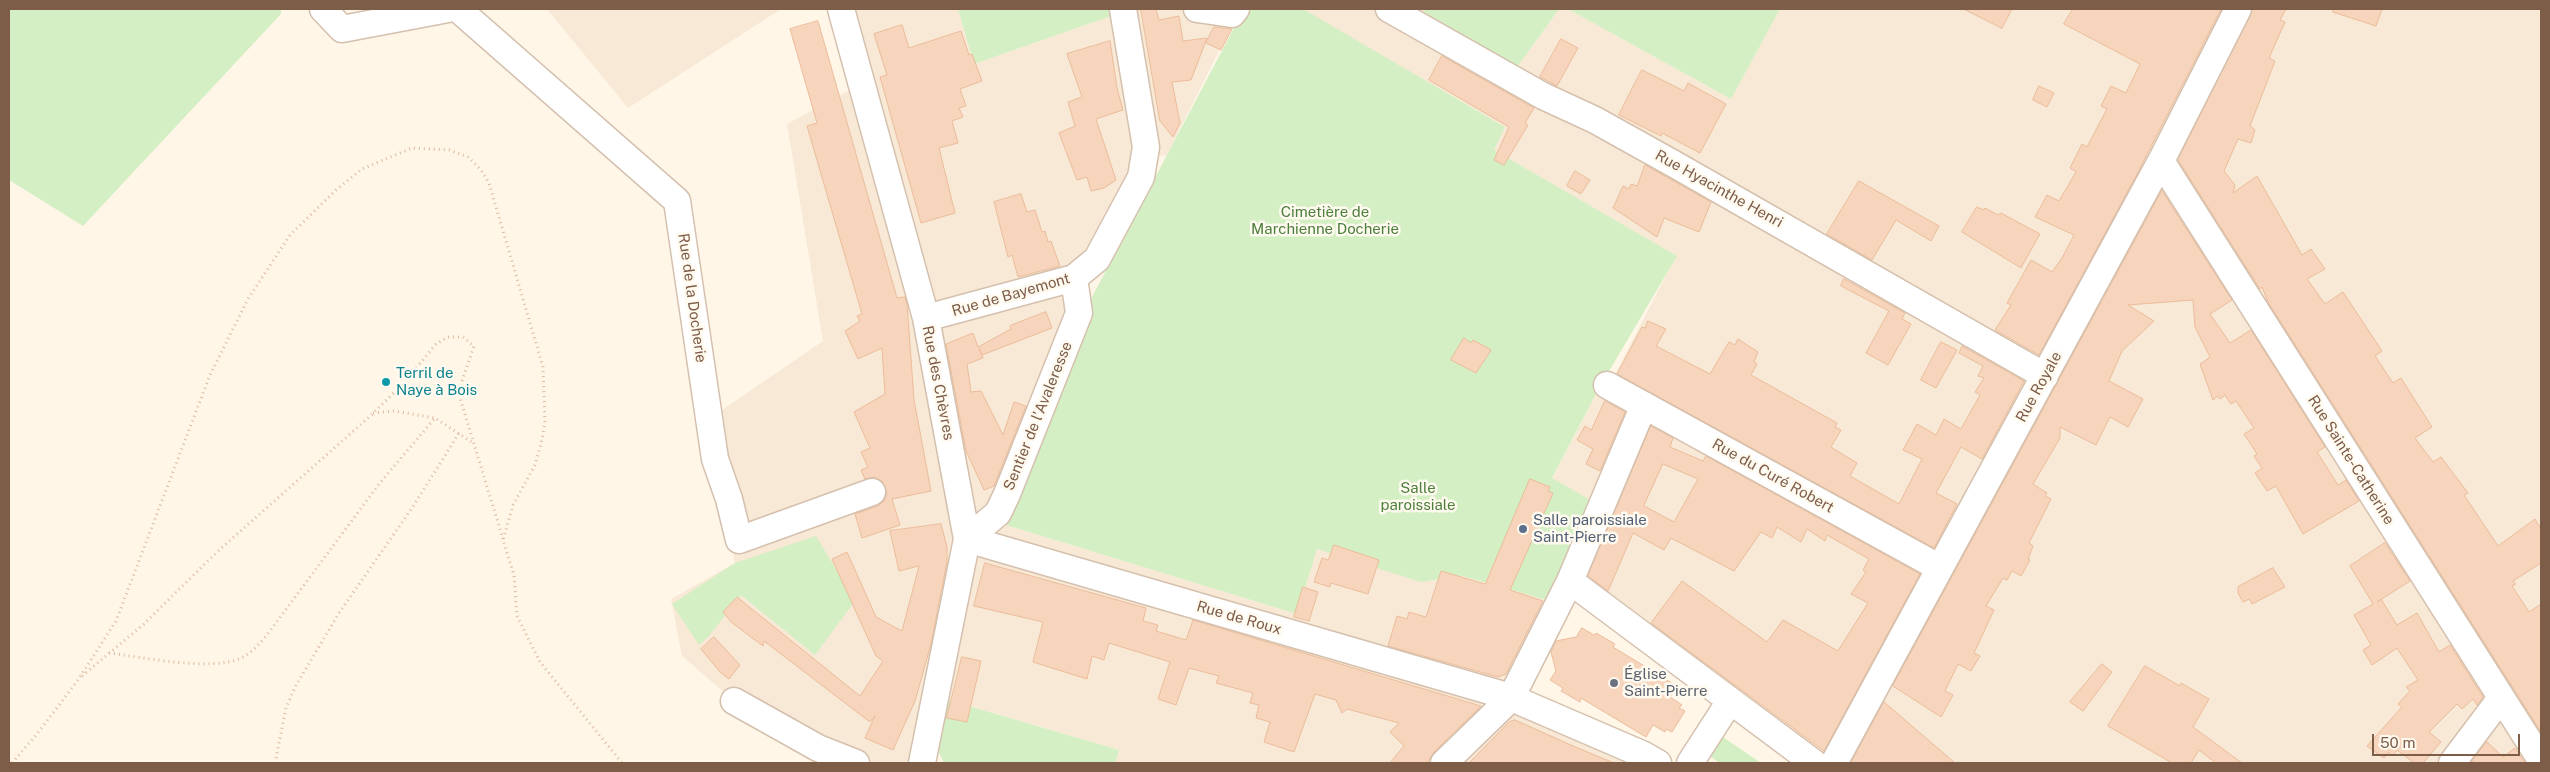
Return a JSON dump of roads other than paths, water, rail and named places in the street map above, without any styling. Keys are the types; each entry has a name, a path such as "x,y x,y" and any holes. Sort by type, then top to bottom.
{"street":[{"path":"323,9 342,29 448,9"},
{"name":"Rue de la Docherie","path":"458,9 677,200 715,459 729,499 739,540 872,492"},
{"name":"Rue des Chèvres","path":"841,9 926,318 967,539 922,763"},
{"name":"Rue de Bayemont","path":"926,318 1074,278 1097,258 1141,177 1146,147 1123,9"},
{"path":"1197,9 1232,14 1236,9"},
{"name":"Rue Hyacinthe Henri","path":"1389,9 1543,96 1595,120 2045,376"},
{"name":"Rue Royale","path":"1834,763 2162,161 2238,9"},
{"name":"Rue Sainte-Catherine","path":"2162,161 2541,760"},
{"name":"Sentier de l'Avaleresse","path":"967,539 998,514 1007,494 1080,313 1074,278"},
{"name":"Rue du Curé Robert","path":"1607,384 1940,568"},
{"path":"1444,763 1511,698 1570,581 1644,405"},
{"name":"Rue de Roux","path":"967,539 1511,698 1644,755 1658,763"},
{"path":"1570,581 1814,763"},
{"path":"2452,763 2501,698"},
{"path":"734,701 818,748 856,763"},
{"path":"1690,763 1730,701"}],"place":[{"name":"Terril de Naye à Bois","path":"386,382"},
{"name":"Salle paroissiale Saint-Pierre","path":"1523,529"},
{"name":"Église Saint-Pierre","path":"1614,683"}],"park label":[{"name":"Cimetière de Marchienne Docherie","path":"1325,220"},
{"name":"Salle paroissiale","path":"1418,496"}]}
